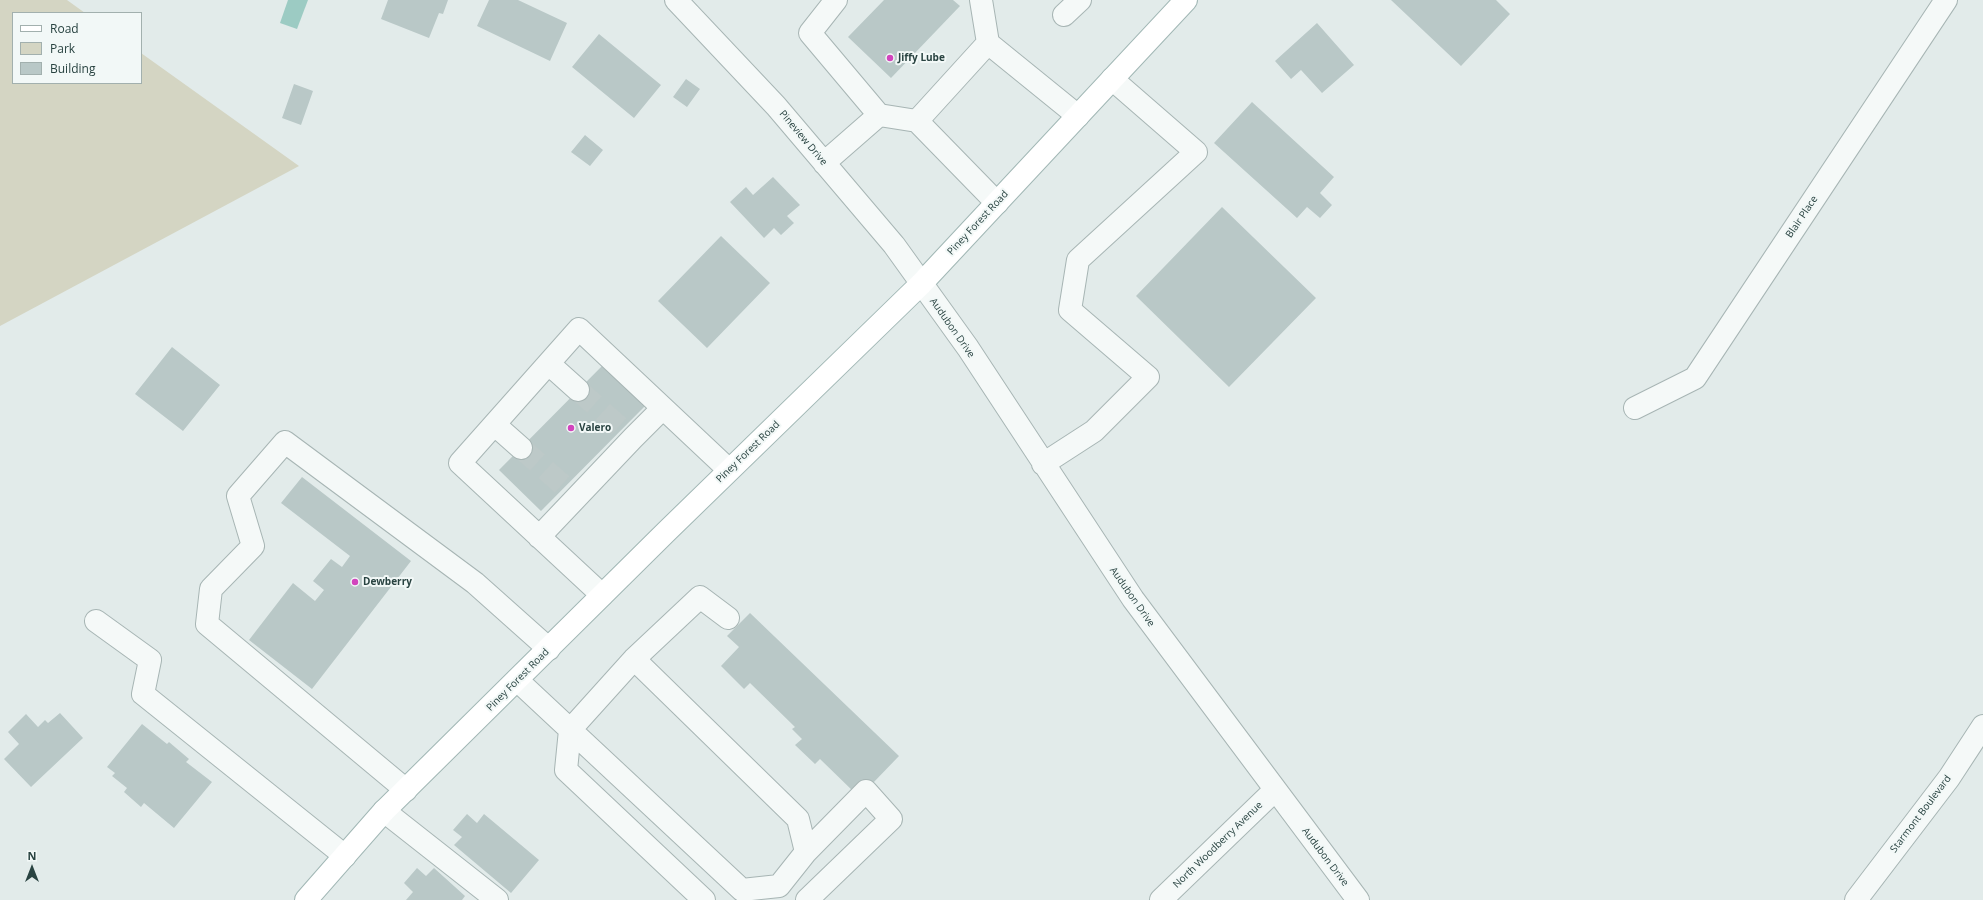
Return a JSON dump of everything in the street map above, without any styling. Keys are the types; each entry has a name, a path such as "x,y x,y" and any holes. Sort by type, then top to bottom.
{"main road":[{"name":"Piney Forest Road","path":"306,900 384,811 729,470 921,284 1183,1"}],"street":[{"name":"Pineview Drive","path":"676,0 776,106 894,245 921,284"},
{"path":"836,0 810,33 879,115 917,120 997,203"},
{"path":"982,0 988,43 1078,116"},
{"path":"1064,15 1080,0"},
{"name":"Blair Place","path":"1635,408 1695,378 1946,0"},
{"path":"917,120 988,43"},
{"path":"1044,464 1094,431 1148,377 1070,310 1078,260 1196,152 1112,79"},
{"path":"824,163 879,115"},
{"name":"Audubon Drive","path":"921,284 968,348 1132,599 1358,900"},
{"path":"602,595 460,464 580,329 729,470"},
{"path":"548,364 578,390"},
{"path":"539,537 572,491 628,433 664,408"},
{"path":"495,425 521,448"},
{"path":"406,790 207,624 211,589 253,546 238,496 285,442 475,583 548,649"},
{"path":"704,900 566,770 570,730 634,659 700,597 728,618"},
{"path":"96,621 150,660 143,694 345,856"},
{"path":"634,659 798,819 806,852"},
{"path":"517,680 742,890 779,886 806,852 866,791 891,819 807,900"},
{"name":"Starmont Boulevard","path":"1856,900 1949,778 1983,726"},
{"name":"North Woodberry Avenue","path":"1161,900 1275,790"},
{"path":"384,811 497,900"}],"green space":[{"path":"0,0 67,0 84,12 12,12 12,84 142,84 142,54 299,166 0,326"}],"shaded area":[{"path":"288,0 308,0 297,29 280,23"}],"building":[{"path":"388,0 448,0 443,14 439,13 429,38 381,19"},
{"path":"489,0 518,0 567,23 550,61 477,26"},
{"name":"Jiffy Lube","path":"884,0 953,0 960,6 891,78 848,37"},
{"path":"1391,0 1496,0 1510,14 1461,66"},
{"path":"1317,23 1354,65 1322,93 1301,70 1291,79 1275,61"},
{"path":"599,34 661,85 634,118 572,67"},
{"path":"686,79 700,89 687,107 673,97"},
{"path":"294,84 313,91 301,125 282,118"},
{"path":"1252,102 1334,177 1320,193 1332,205 1320,218 1307,207 1297,218 1214,143"},
{"path":"585,135 603,150 590,166 571,152"},
{"path":"773,177 800,205 787,216 794,223 781,235 774,228 764,238 730,202 746,187 753,195"},
{"path":"1222,207 1316,298 1229,387 1136,296"},
{"path":"721,236 770,283 707,348 658,301"},
{"path":"172,347 220,385 183,431 135,394"},
{"path":"604,364 646,405 541,511 499,470"},
{"name":"Dewberry","path":"302,477 411,561 312,689 249,640 293,583 315,601 324,590 313,581 331,559 342,567 350,556 281,503"},
{"path":"750,613 899,756 872,784 868,780 856,794 820,759 815,764 795,745 802,739 792,729 795,727 750,683 744,689 721,666 739,647 727,636"},
{"path":"60,713 83,738 31,787 4,759 19,744 8,732 26,714 38,727 45,720 48,723"},
{"path":"142,724 167,744 169,742 189,759 186,762 212,782 174,828 144,803 141,807 124,792 127,788 112,776 115,773 107,767"},
{"path":"467,814 477,823 484,814 539,860 511,893 454,845 462,837 453,830"},
{"path":"417,868 426,876 434,868 465,896 462,900 406,900 413,892 404,883"}],"tunnel":[{"path":"578,390 622,429"},
{"path":"521,448 565,487"}],"place":[{"name":"Jiffy Lube","path":"890,58"},
{"name":"Valero","path":"571,428"},
{"name":"Dewberry","path":"355,582"}]}
